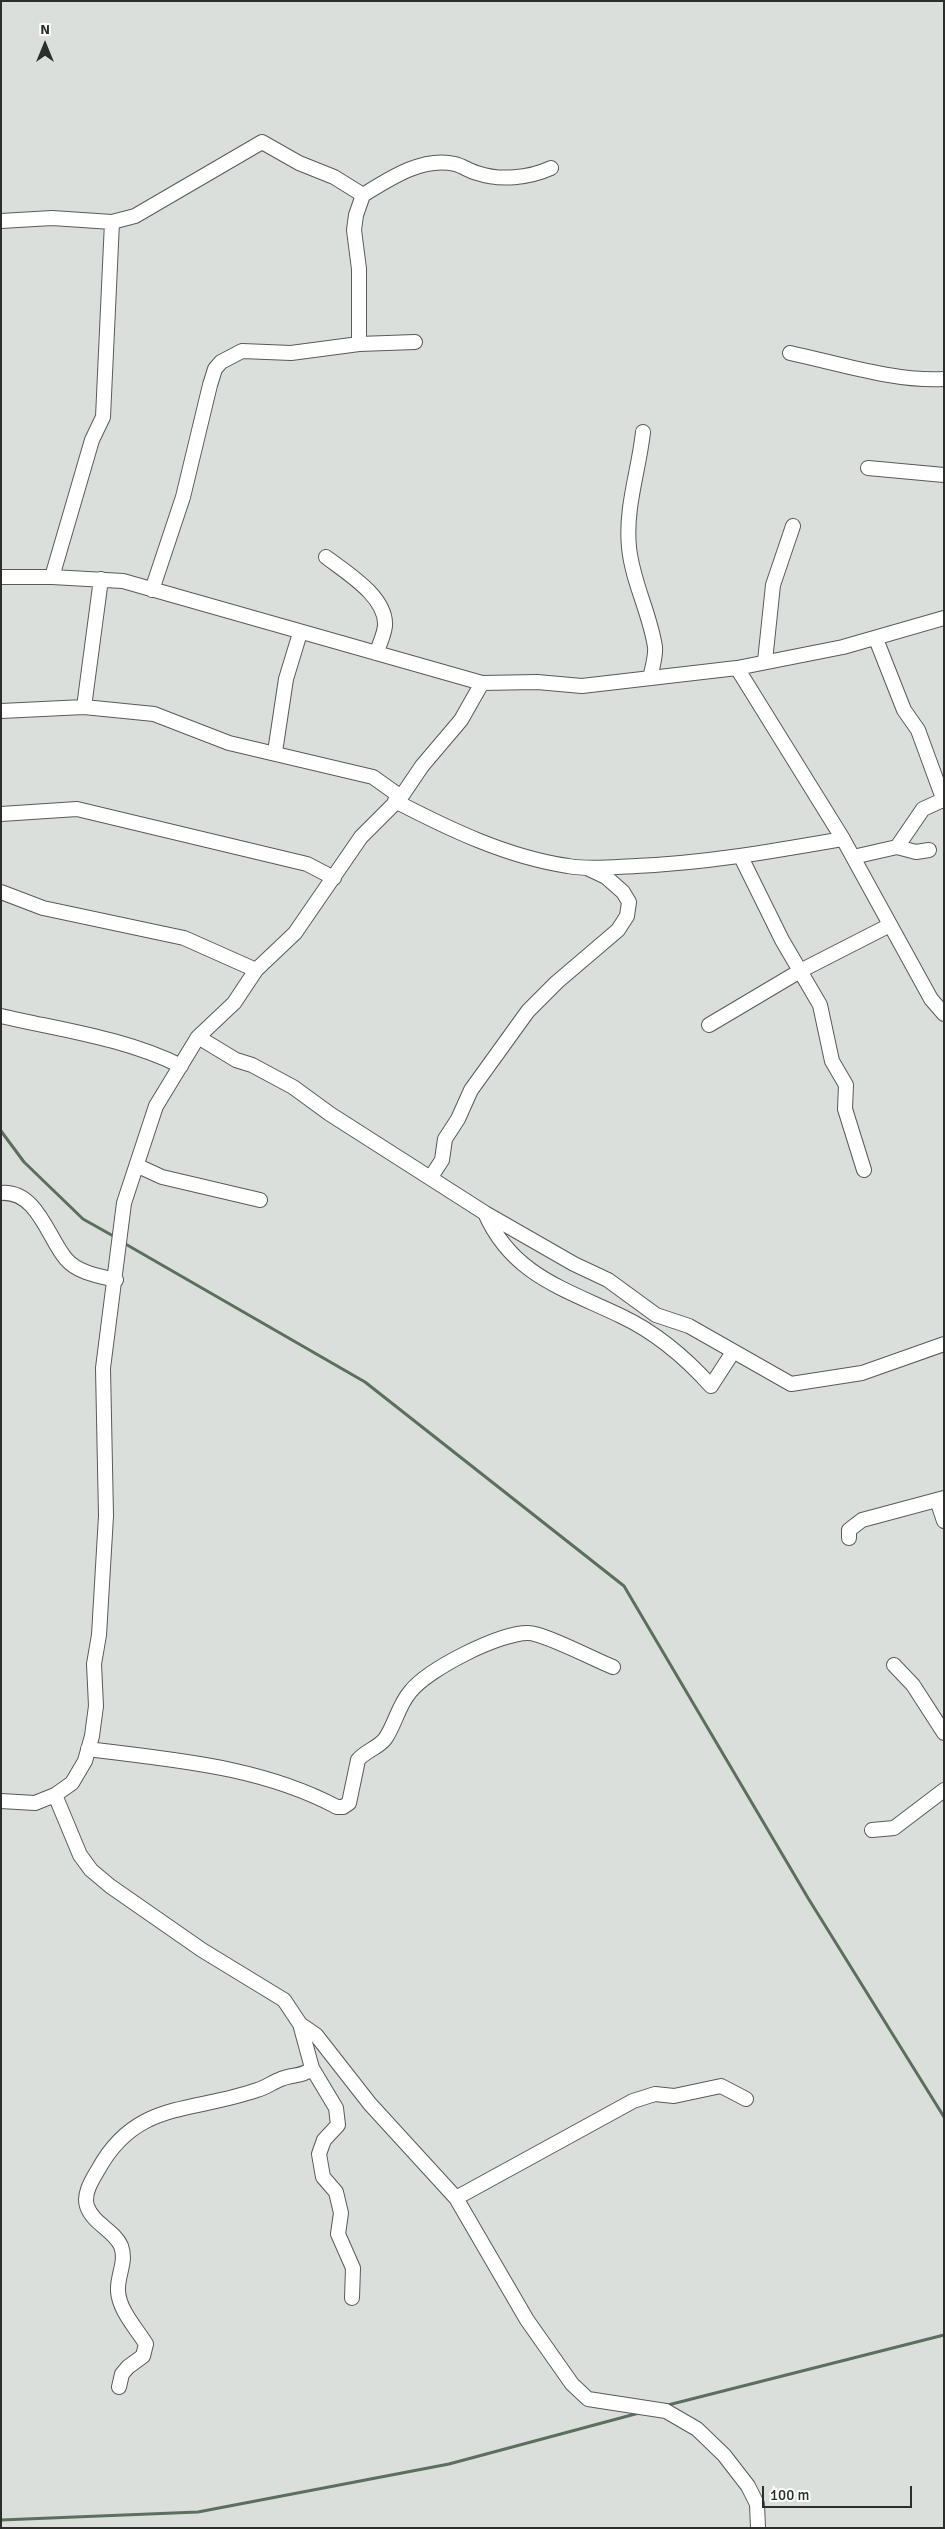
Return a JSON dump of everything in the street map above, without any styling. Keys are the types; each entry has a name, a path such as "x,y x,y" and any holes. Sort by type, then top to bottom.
{"street":[{"path":"1,221 52,218 112,222 143,212 262,142 299,163 334,177 363,195"},
{"path":"359,344 359,269 354,230 356,215 363,195 386,180 419,166 454,164 498,179 542,172 551,168"},
{"path":"52,577 92,440 103,417 112,222"},
{"path":"152,590 183,497 215,369 221,362 242,351 291,353 359,344 415,342"},
{"path":"790,353 864,370 930,380 944,379"},
{"path":"643,432 641,455 634,476 628,541 656,649 650,678"},
{"path":"868,468 944,475"},
{"path":"765,661 773,585 793,526"},
{"path":"326,557 362,584 383,610 385,625 376,653"},
{"path":"1,577 52,577 123,581 482,684 537,682 582,686 737,668 876,638 944,618"},
{"path":"84,707 101,579"},
{"path":"275,752 286,679 300,633"},
{"path":"876,638 904,710 918,730 944,800 923,809 897,847"},
{"path":"737,668 843,839 890,925 938,1000 944,1014"},
{"path":"1,1800 35,1803 55,1796 72,1783 85,1761 92,1736 96,1706 94,1664 99,1635 106,1516 102,1368 116,1280 124,1203 138,1166 156,1106 198,1037 234,1003 256,970 295,933 361,837 398,799 422,766 461,720 482,684"},
{"path":"1,711 84,707 154,714 229,743 275,752 373,777 398,799 481,842 548,863 589,868 673,864 741,857 843,839"},
{"path":"1,814 77,809 307,864 334,878"},
{"path":"852,857 897,847 916,852 930,850"},
{"path":"741,857 820,1006 832,1061 846,1085 845,1109 864,1170"},
{"path":"431,1177 442,1160 445,1140 458,1119 471,1090 528,1011 557,982 618,930 627,916 629,902 623,892 606,877 589,868"},
{"path":"1,892 43,908 184,938 256,970"},
{"path":"710,1025 800,971 890,925"},
{"path":"1,1016 66,1028 163,1057 181,1066"},
{"path":"198,1037 236,1060 293,1086 330,1114 431,1177 485,1214 608,1280 656,1315 689,1326 791,1384 851,1375 892,1364 944,1344"},
{"path":"138,1166 162,1177 260,1200"},
{"path":"1,1193 9,1192 24,1200 43,1220 67,1260 81,1270 116,1280"},
{"path":"485,1214 494,1234 532,1272 579,1299 642,1328 680,1354 711,1386 733,1352"},
{"path":"849,1538 849,1530 862,1520 941,1499 944,1521"},
{"path":"88,1749 146,1756 257,1775 300,1789 337,1807 343,1807 349,1803 358,1760 385,1740 396,1714 410,1692 430,1674 457,1658 500,1640 530,1633 613,1667"},
{"path":"894,1666 913,1685 944,1734"},
{"path":"872,1830 894,1828 944,1790"},
{"path":"55,1796 80,1855 92,1870 110,1886 202,1950 284,2000 300,2024 312,2068 336,2108 338,2125 324,2140 319,2154 323,2177 336,2192 341,2213 338,2234 353,2268 352,2298"},
{"path":"300,2024 316,2035 370,2104 456,2198 527,2320 572,2384 588,2399 631,2404 666,2411 697,2429 724,2455 748,2486 757,2504 758,2528"},
{"path":"119,2387 122,2374 143,2356 146,2344 120,2301 118,2291 124,2256 120,2245 100,2224 86,2204 88,2191 108,2152 126,2132 154,2116 257,2090 284,2078 306,2074 312,2068"},
{"path":"456,2198 633,2101 655,2094 674,2096 721,2086 746,2098"}],"waterway":[{"path":"1,1131 24,1162 83,1219 115,1237"},
{"path":"122,1242 365,1382 624,1586 808,1898 944,2117"},
{"path":"664,2406 944,2335"},
{"path":"1,2520 198,2512 449,2464 639,2413"}]}
